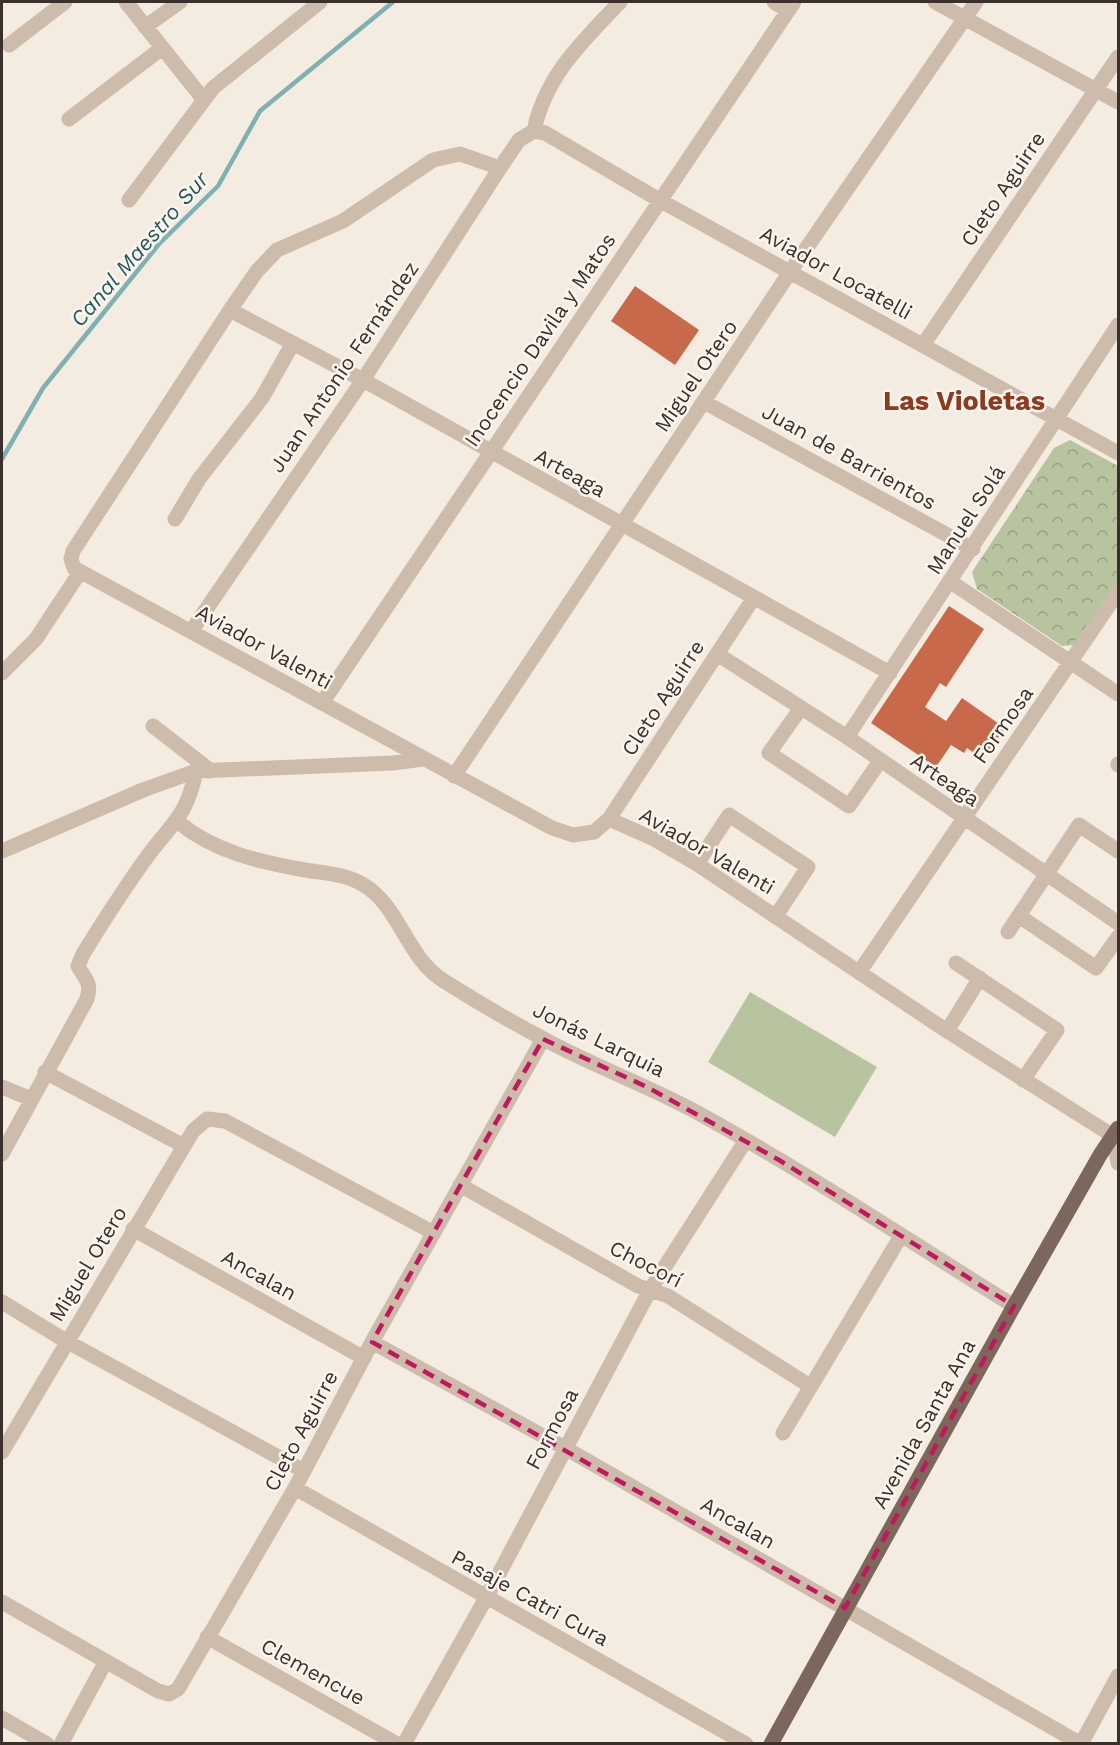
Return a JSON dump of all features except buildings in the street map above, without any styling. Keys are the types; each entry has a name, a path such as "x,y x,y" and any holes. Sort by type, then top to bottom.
{"main road":[{"name":"Avenida Santa Ana","path":"771,1743 1014,1306 1100,1155 1117,1135"}],"street":[{"path":"9,45 65,2"},
{"path":"126,2 204,100"},
{"path":"145,27 180,2"},
{"path":"129,200 213,88 320,2"},
{"path":"534,131 538,112 557,72 620,2"},
{"path":"935,2 1119,102"},
{"name":"Miguel Otero","path":"454,776 790,272 976,2"},
{"name":"Inocencio Davila y Matos","path":"322,703 489,452 661,201 785,4"},
{"path":"69,119 162,48"},
{"name":"Cleto Aguirre","path":"923,345 1119,57"},
{"name":"Juan Antonio Fernández","path":"192,630 363,380 519,140 534,131"},
{"name":"Aviador Locatelli","path":"534,131 544,133 661,201 1119,453"},
{"path":"230,310 257,271 277,250 343,221 433,160 460,154 500,168"},
{"name":"Arteaga","path":"230,310 363,380 621,526 890,673"},
{"name":"Aviador Valenti","path":"230,310 73,551 71,559 80,572 192,630 454,776 563,832 573,835 594,832 609,819 654,839 697,864 1023,1080 1117,1135"},
{"name":"Manuel Solá","path":"847,737 1119,325"},
{"path":"175,519 199,479 262,398 293,343"},
{"name":"Juan de Barrientos","path":"704,402 973,549"},
{"path":"2,673 36,639 80,572"},
{"path":"951,582 1119,694"},
{"name":"Formosa","path":"860,971 1119,592"},
{"name":"Cleto Aguirre","path":"609,819 753,599"},
{"name":"Arteaga","path":"717,654 847,737 964,819 1119,922"},
{"path":"801,708 769,753 849,806 880,761"},
{"path":"153,726 204,771"},
{"path":"2,851 143,790 204,771 393,763 423,759"},
{"path":"2,1154 87,999 90,984 87,975 78,966 83,954 149,854 178,822 204,771"},
{"path":"697,864 729,815 808,867 776,916"},
{"name":"Jonás Larquia","path":"178,822 208,844 231,852 266,863 345,877 362,883 378,897 427,969 543,1039 647,1087 746,1140 1014,1306"},
{"path":"1008,932 1079,825 1119,851"},
{"path":"1019,916 1096,968 1119,937"},
{"path":"956,963 1057,1030 1023,1080"},
{"path":"947,1030 980,978"},
{"name":"Cleto Aguirre","path":"106,1661 158,1691 169,1694 178,1689 295,1488 372,1342 543,1039"},
{"path":"45,1072 184,1146"},
{"path":"2,1087 31,1099"},
{"name":"Miguel Otero","path":"2,1452 133,1229 184,1146 201,1123 217,1119 225,1121 434,1233"},
{"path":"1117,1135 1119,1163"},
{"name":"Formosa","path":"404,1743 486,1598 651,1290 746,1140"},
{"name":"Chocorí","path":"460,1185 638,1286 668,1296 810,1386"},
{"name":"Ancalan","path":"133,1229 364,1358"},
{"path":"783,1433 901,1236"},
{"path":"2,1302 66,1341 304,1471"},
{"name":"Ancalan","path":"372,1342 565,1448 1081,1743"},
{"name":"Pasaje Catri Cura","path":"295,1488 746,1743"},
{"path":"2,1602 106,1661 61,1743"},
{"name":"Clemencue","path":"207,1637 397,1743"},
{"path":"1081,1743 1119,1676"},
{"path":"2,1718 47,1743"}],"highlighted area":[{"path":"543,1039 647,1087 779,1160 1014,1306 845,1608 372,1342"}],"green space":[{"path":"1070,440 1118,466 1118,584 1076,645 1062,646 977,589 972,572 1054,448"},
{"path":"750,992 877,1067 835,1137 708,1062"}],"waterway":[{"name":"Canal Maestro Sur","path":"2,459 43,388 159,244 218,186 260,111 393,2"}],"district":[{"name":"Las Violetas","path":"964,401"}]}
